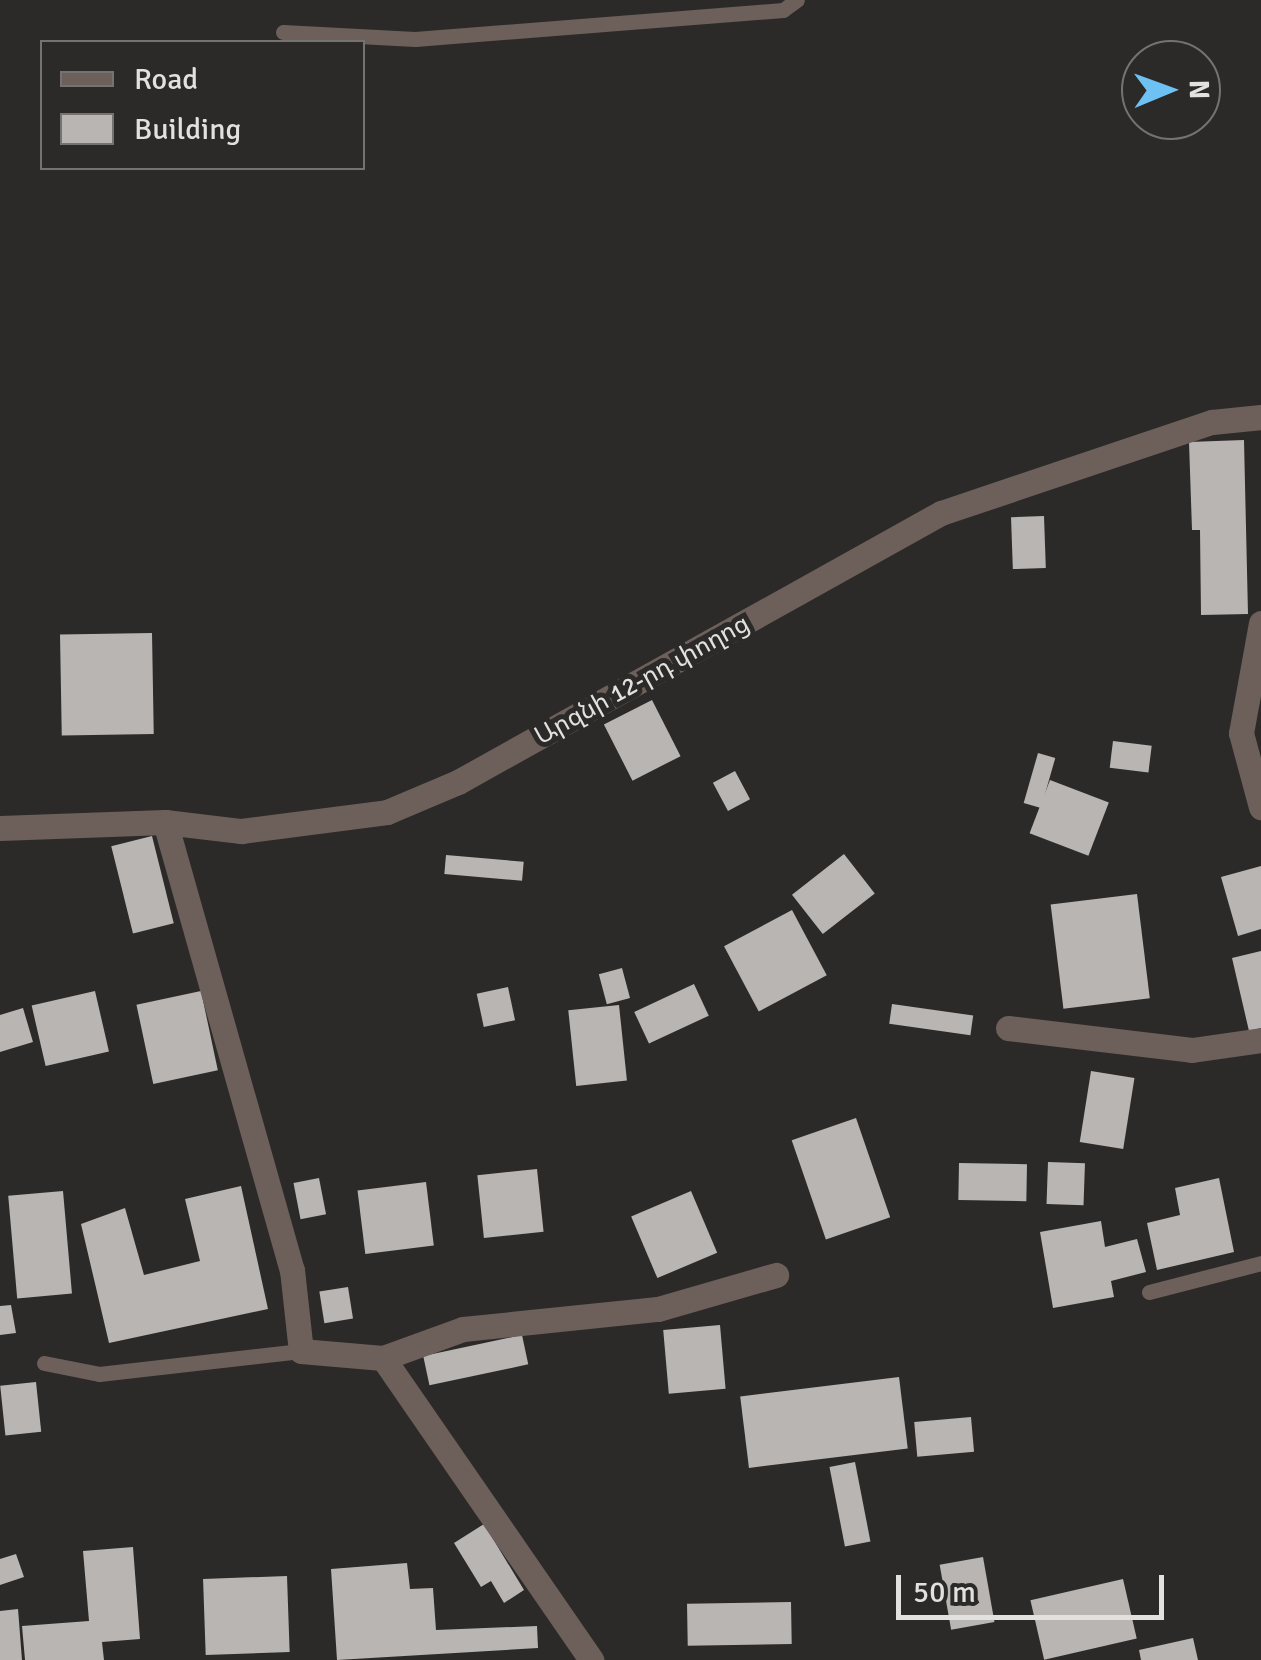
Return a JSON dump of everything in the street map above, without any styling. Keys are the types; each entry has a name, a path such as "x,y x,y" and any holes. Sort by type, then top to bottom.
{"street":[{"name":"Արզնի 12-րդ փողոց","path":"0,828 165,822 241,831 387,812 458,782 941,513 1212,422 1261,417"},
{"path":"1261,623 1241,733 1261,807"},
{"path":"165,822 292,1270 301,1351 383,1358 462,1329 658,1309 776,1275"},
{"path":"1008,1028 1192,1050 1261,1040"},
{"path":"383,1358 592,1660"}],"lane":[{"path":"283,32 415,39 782,10 797,0"},
{"path":"1149,1292 1261,1263"},
{"path":"44,1364 99,1374 301,1351"}],"building":[{"path":"1244,440 1248,614 1201,615 1200,530 1192,530 1189,442"},
{"path":"1044,516 1046,568 1013,569 1011,517"},
{"path":"152,633 154,734 62,736 60,635"},
{"path":"652,700 681,756 632,781 604,725"},
{"path":"1113,741 1152,746 1148,773 1110,768"},
{"path":"1038,753 1055,758 1041,808 1024,803"},
{"path":"735,771 750,799 728,811 713,783"},
{"path":"1050,780 1109,803 1088,856 1030,833"},
{"path":"152,836 174,923 133,933 111,846"},
{"path":"844,854 875,893 823,934 792,895"},
{"path":"446,855 524,862 522,881 444,874"},
{"path":"1261,866 1261,929 1238,936 1221,877"},
{"path":"1137,894 1150,998 1063,1009 1051,905"},
{"path":"792,910 827,975 759,1011 724,946"},
{"path":"1261,951 1261,1028 1249,1031 1232,958"},
{"path":"622,968 630,998 607,1004 599,974"},
{"path":"694,984 709,1016 649,1044 634,1012"},
{"path":"508,987 515,1020 484,1027 477,994"},
{"path":"95,991 109,1051 46,1066 32,1006"},
{"path":"201,991 218,1070 153,1084 136,1005"},
{"path":"892,1004 973,1015 970,1035 889,1024"},
{"path":"619,1005 627,1081 576,1086 568,1010"},
{"path":"23,1008 33,1042 0,1052 0,1015"},
{"path":"1091,1071 1134,1078 1123,1149 1080,1142"},
{"path":"856,1118 890,1217 826,1239 792,1140"},
{"path":"1048,1162 1085,1163 1084,1205 1047,1204"},
{"path":"959,1163 1027,1164 1026,1201 958,1200"},
{"path":"537,1169 544,1232 484,1238 477,1175"},
{"path":"319,1178 326,1214 301,1219 293,1183"},
{"path":"1219,1178 1234,1252 1157,1270 1147,1223 1180,1215 1175,1188"},
{"path":"426,1182 434,1246 365,1254 358,1190"},
{"path":"241,1186 268,1309 109,1343 81,1224 125,1208 144,1275 200,1261 185,1199"},
{"path":"63,1191 72,1294 17,1298 8,1196"},
{"path":"691,1191 717,1253 657,1278 631,1216"},
{"path":"1101,1221 1105,1247 1137,1239 1146,1272 1111,1281 1114,1297 1053,1308 1040,1232"},
{"path":"348,1287 353,1319 324,1323 319,1292"},
{"path":"11,1305 16,1333 0,1335 0,1306"},
{"path":"720,1325 726,1389 669,1394 663,1330"},
{"path":"522,1335 528,1364 429,1385 423,1356"},
{"path":"899,1377 908,1448 749,1468 740,1396"},
{"path":"36,1382 41,1432 5,1435 0,1386"},
{"path":"971,1417 974,1452 917,1457 914,1422"},
{"path":"855,1462 870,1542 845,1546 829,1467"},
{"path":"484,1524 524,1590 504,1603 491,1581 481,1587 454,1543"},
{"path":"133,1547 140,1639 102,1642 104,1660 25,1660 22,1626 89,1621 83,1551"},
{"path":"16,1554 24,1577 0,1585 0,1559"},
{"path":"983,1557 994,1622 951,1630 940,1565"},
{"path":"407,1563 410,1589 433,1588 436,1630 537,1626 538,1648 337,1660 331,1569"},
{"path":"287,1576 290,1652 206,1655 203,1579"},
{"path":"1123,1579 1137,1638 1044,1660 1030,1600"},
{"path":"791,1602 792,1644 688,1646 687,1604"},
{"path":"18,1609 22,1660 0,1660 0,1611"},
{"path":"1193,1638 1198,1660 1141,1660 1139,1650"}]}
